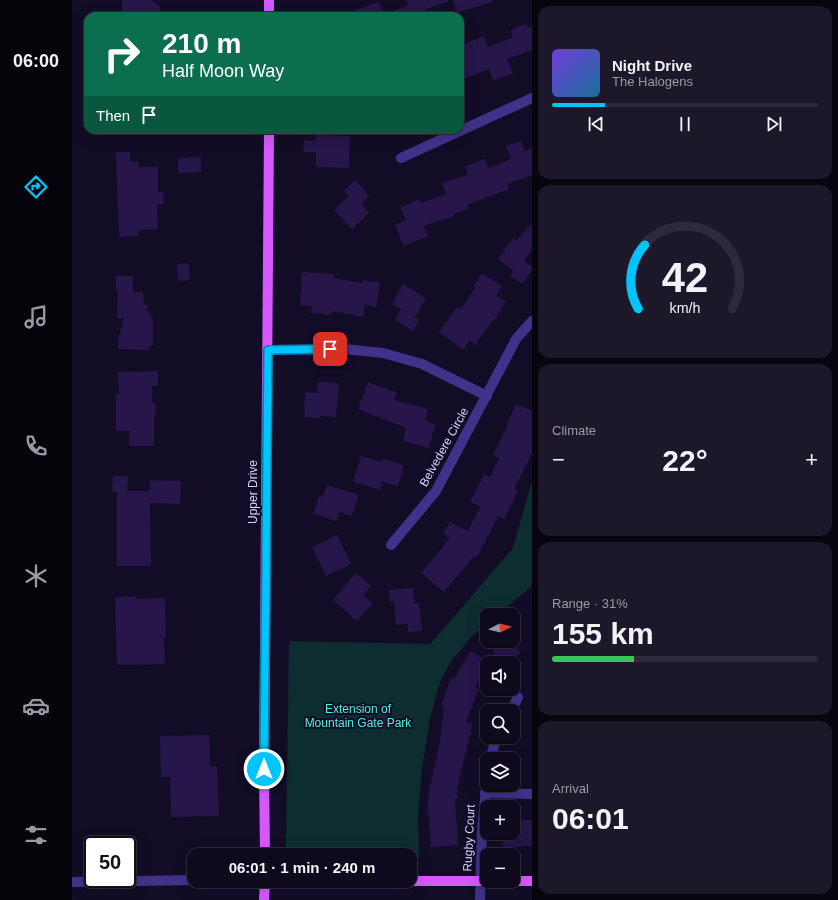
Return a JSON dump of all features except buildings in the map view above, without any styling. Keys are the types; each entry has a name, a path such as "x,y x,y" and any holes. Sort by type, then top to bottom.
{"main road":[{"path":"269,0 269,12"},
{"name":"Upper Drive","path":"265,848 264,761 269,134"},
{"path":"417,881 480,881"},
{"path":"520,881 532,881"},
{"path":"264,888 264,900"}],"street":[{"path":"464,129 532,98"},
{"path":"400,158 453,134"},
{"name":"Belvedere Circle","path":"391,545 436,491 516,339 532,321"},
{"path":"268,350 344,349 383,353 422,364 487,396"},
{"path":"514,704 518,697"},
{"path":"485,793 532,794"},
{"name":"Rugby Court","path":"483,848 482,829 485,793"},
{"path":"72,882 187,880"},
{"name":"Rugby Court","path":"480,900 483,888"}],"green space":[{"name":"Extension of Mountain Gate Park","path":"532,481 532,586 505,608 480,608 480,629 472,636 452,660 441,679 430,718 422,769 418,816 419,859 417,859 417,848 286,848 289,641 430,644 513,548"}],"route":[{"path":"264,769 268,350 330,349"}]}
